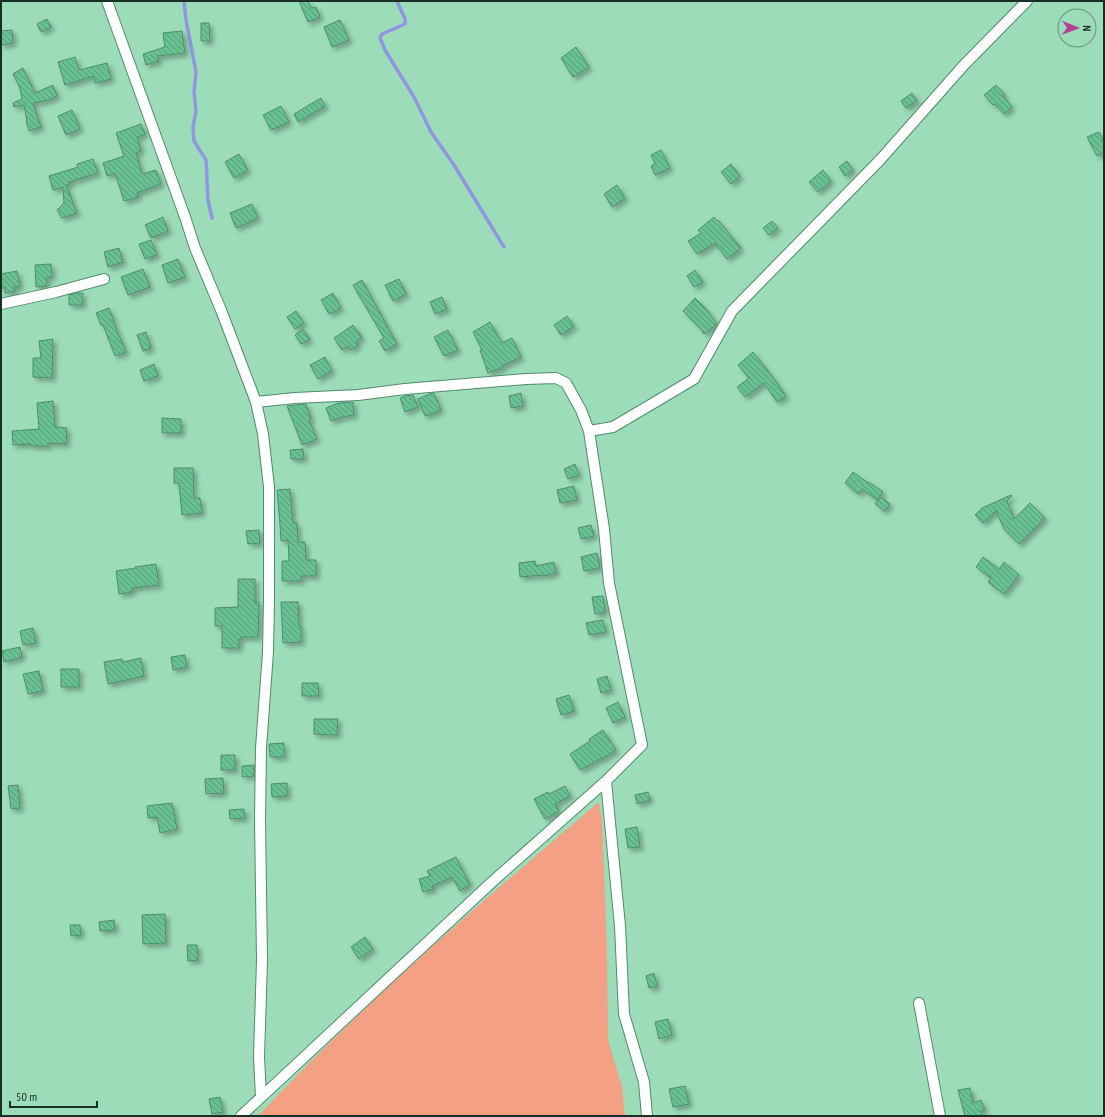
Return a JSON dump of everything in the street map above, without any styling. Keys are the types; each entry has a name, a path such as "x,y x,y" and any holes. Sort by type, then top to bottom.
{"street":[{"path":"107,1 195,248 221,310 256,402 263,434 268,487 269,600 268,652 261,748 260,819 262,960 259,1057 261,1098"},
{"path":"589,431 613,427 694,379 732,311 880,160 964,65 1028,1"},
{"path":"1,304 56,292 104,279"},
{"path":"241,1116 492,882 606,781 642,745 609,582 604,529 589,431 581,410 566,383 556,378 526,379 405,389 358,395 295,398 256,402"},
{"path":"606,781 620,926 624,1014 644,1082 647,1116"},
{"path":"919,1003 940,1116"}],"shaded area":[{"path":"599,802 602,820 607,951 608,1040 622,1087 625,1116 258,1116 339,1033 381,993 511,877"}],"building":[{"path":"299,1 308,1 311,8 316,7 320,17 308,22"},
{"path":"47,19 51,27 41,32 37,24"},
{"path":"340,20 349,40 332,47 324,27"},
{"path":"201,23 209,23 210,41 201,41"},
{"path":"12,30 13,43 1,45 1,31"},
{"path":"182,31 185,53 157,56 159,61 146,65 143,54 165,47 163,33"},
{"path":"576,47 589,67 573,77 561,58"},
{"path":"75,57 79,70 107,63 111,79 95,83 94,76 65,85 58,62"},
{"path":"23,68 35,93 53,85 57,96 49,100 33,103 41,127 29,131 24,105 14,107 13,103 22,99 20,88 13,74"},
{"path":"996,85 1005,95 1003,96 1012,107 1004,114 984,95"},
{"path":"912,93 917,100 906,108 901,101"},
{"path":"321,98 325,106 298,122 294,114"},
{"path":"281,106 289,122 271,130 263,115"},
{"path":"72,110 80,129 66,135 58,116"},
{"path":"141,124 145,134 137,137 141,151 136,153 142,174 156,170 161,184 137,193 138,197 124,201 115,173 107,176 103,163 124,156 116,133"},
{"path":"1099,132 1104,142 1104,152 1097,156 1087,137"},
{"path":"661,150 670,168 655,175 651,166 655,164 651,155"},
{"path":"239,154 248,170 234,178 225,162"},
{"path":"93,159 98,173 69,182 70,184 66,185 77,213 62,218 57,210 64,203 63,187 53,190 49,176 78,167 77,164"},
{"path":"847,161 853,170 845,176 839,167"},
{"path":"731,164 740,176 731,184 721,172"},
{"path":"823,170 831,181 818,192 809,182"},
{"path":"617,185 625,198 612,207 604,194"},
{"path":"252,204 258,218 236,228 230,213"},
{"path":"163,217 168,231 151,238 145,225"},
{"path":"714,217 741,248 727,259 715,243 697,254 688,241 701,233 698,230"},
{"path":"772,221 778,228 769,235 763,228"},
{"path":"151,240 157,255 145,259 139,244"},
{"path":"119,248 123,262 108,267 104,252"},
{"path":"178,259 185,277 168,283 162,265"},
{"path":"51,264 52,277 46,278 47,286 36,287 35,265"},
{"path":"143,269 150,287 128,295 121,277"},
{"path":"695,270 703,282 694,287 687,276"},
{"path":"17,271 20,286 14,287 15,291 5,293 5,288 1,288 1,274"},
{"path":"399,279 406,294 393,301 385,285"},
{"path":"362,280 397,344 385,351 379,341 384,338 353,285"},
{"path":"83,293 82,305 69,305 69,295"},
{"path":"333,293 341,308 329,314 321,300"},
{"path":"442,297 447,309 435,314 430,302"},
{"path":"695,298 707,310 717,324 704,334 683,311"},
{"path":"109,308 126,352 115,356 103,325 101,325 96,313"},
{"path":"296,311 304,323 295,329 287,317"},
{"path":"567,316 574,326 561,335 554,325"},
{"path":"490,322 502,343 512,338 521,357 502,366 502,368 488,373 480,350 482,350 473,332"},
{"path":"353,325 362,337 356,342 358,345 351,350 348,346 342,350 334,338"},
{"path":"303,329 310,339 301,344 295,335"},
{"path":"448,330 458,350 444,356 434,337"},
{"path":"146,332 151,348 143,351 137,335"},
{"path":"53,339 52,378 33,377 33,358 41,358 39,341"},
{"path":"753,352 786,396 777,402 764,383 745,397 737,387 749,378 738,365"},
{"path":"325,357 332,371 318,379 310,365"},
{"path":"154,364 158,376 144,381 140,370"},
{"path":"434,393 441,410 425,416 418,399"},
{"path":"521,393 523,406 511,408 509,396"},
{"path":"413,395 418,407 405,412 400,398"},
{"path":"53,401 55,427 67,428 66,444 48,443 48,446 31,446 31,444 13,445 12,431 39,429 37,403"},
{"path":"353,402 354,415 331,421 326,408 338,403"},
{"path":"306,404 311,419 309,420 317,439 302,445 287,406"},
{"path":"162,418 181,419 181,433 162,433"},
{"path":"303,449 304,459 291,459 290,450"},
{"path":"575,464 579,475 568,479 564,469"},
{"path":"174,468 193,468 194,498 200,498 202,513 182,515 179,483 174,483"},
{"path":"853,472 883,492 877,500 862,489 858,494 845,483"},
{"path":"574,486 577,500 560,503 557,490"},
{"path":"290,489 293,523 297,523 298,542 305,542 306,560 316,560 316,576 301,576 301,581 282,581 282,561 289,561 288,540 281,541 277,490"},
{"path":"1011,495 1012,496 1007,501 1014,519 1030,503 1045,518 1019,544 1004,529 996,511 983,523 975,515 982,508"},
{"path":"881,497 890,504 885,511 875,504"},
{"path":"591,525 594,536 581,539 578,528"},
{"path":"259,530 260,543 248,544 246,531"},
{"path":"597,553 600,568 584,571 581,557"},
{"path":"983,557 999,569 1004,562 1019,575 1004,594 988,582 991,578 976,567"},
{"path":"535,561 536,566 554,562 556,573 544,576 520,577 519,563"},
{"path":"156,564 159,585 132,588 132,592 119,594 116,571"},
{"path":"238,579 255,579 255,602 259,602 258,637 241,637 241,639 239,639 239,648 222,648 222,626 215,626 215,608 238,607"},
{"path":"603,596 605,612 595,614 592,597"},
{"path":"281,602 298,602 301,642 283,643"},
{"path":"603,620 606,632 589,635 586,623"},
{"path":"33,628 36,643 23,645 20,631"},
{"path":"20,647 22,657 4,662 2,651"},
{"path":"185,655 187,667 173,670 171,657"},
{"path":"141,658 144,676 108,684 104,662 122,659 123,662"},
{"path":"61,669 79,669 79,687 61,687"},
{"path":"39,671 43,691 28,694 23,674"},
{"path":"607,676 611,690 601,693 597,679"},
{"path":"302,683 318,683 319,696 302,696"},
{"path":"569,695 574,711 561,715 556,699"},
{"path":"618,702 625,717 613,723 606,708"},
{"path":"314,719 338,719 337,735 314,734"},
{"path":"603,730 616,750 580,770 570,754 590,741 589,739"},
{"path":"284,743 284,757 270,757 269,744"},
{"path":"221,755 235,755 235,770 221,770"},
{"path":"254,765 254,776 242,777 242,766"},
{"path":"223,778 224,793 206,794 205,779"},
{"path":"287,783 287,796 272,797 271,784"},
{"path":"18,785 20,808 11,809 8,786"},
{"path":"565,786 570,796 555,804 559,811 545,819 534,799"},
{"path":"648,792 650,800 637,804 635,795"},
{"path":"172,803 177,829 160,833 157,817 148,818 147,806"},
{"path":"244,809 245,818 230,819 229,810"},
{"path":"637,827 640,847 628,848 625,829"},
{"path":"456,857 470,884 460,891 452,877 432,886 433,889 423,892 419,879 430,876 427,871"},
{"path":"165,914 166,943 143,944 142,915"},
{"path":"114,920 115,930 100,931 99,922"},
{"path":"70,925 80,925 81,935 71,936"},
{"path":"365,937 373,949 359,959 351,947"},
{"path":"187,945 197,945 198,960 188,961"},
{"path":"654,973 657,986 649,988 646,976"},
{"path":"668,1019 672,1035 659,1039 655,1022"},
{"path":"685,1086 689,1104 673,1107 669,1089"},
{"path":"970,1088 973,1103 981,1100 985,1110 980,1111 982,1116 965,1116 958,1090"},
{"path":"220,1097 223,1112 212,1114 209,1099"}],"waterway":[{"path":"184,1 196,72 194,92 196,111 193,127 194,141 206,160 208,200 212,218"},
{"path":"397,1 405,19 405,24 382,34 380,38 385,50 414,97 431,132 454,165 504,247"}]}
